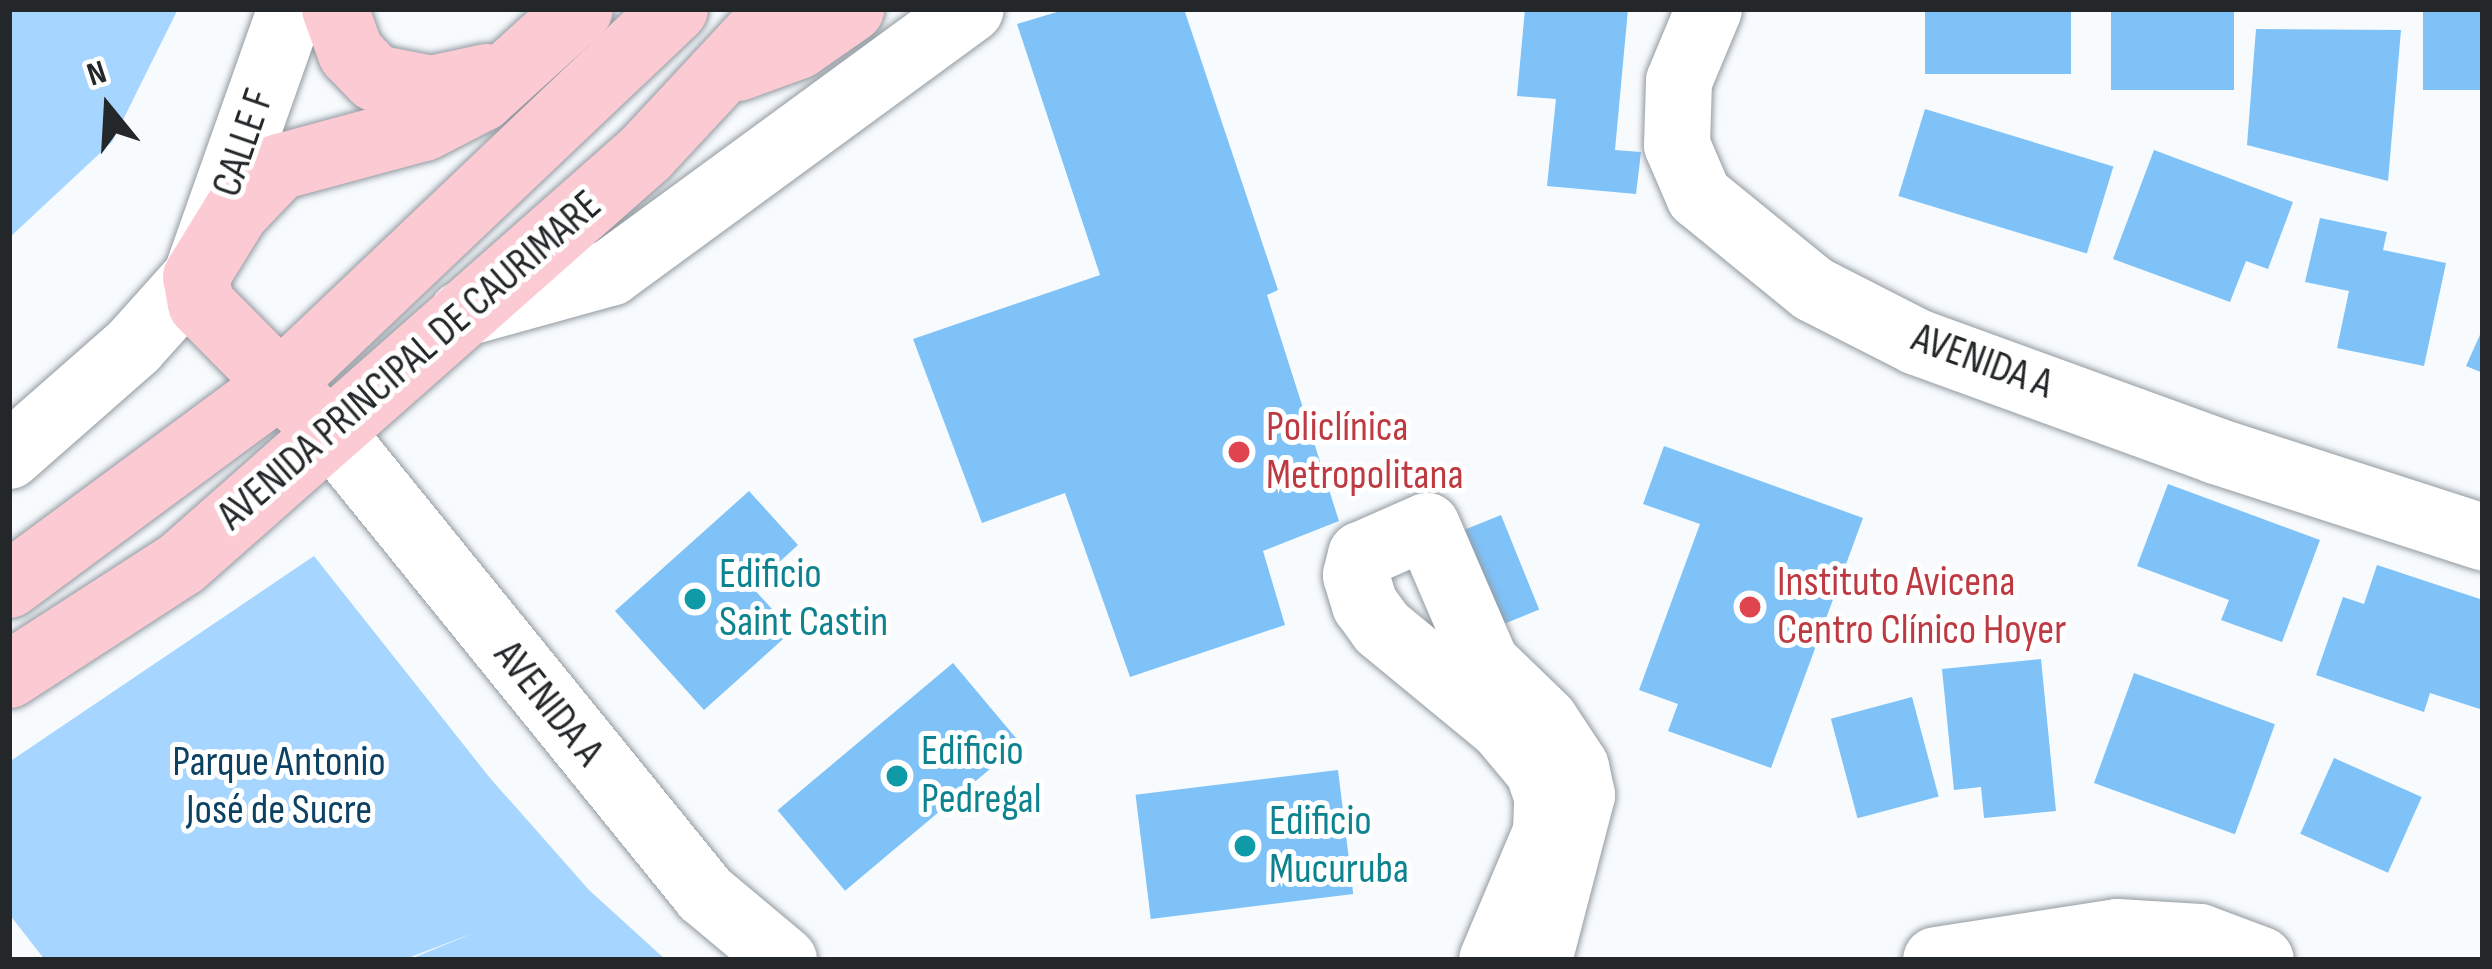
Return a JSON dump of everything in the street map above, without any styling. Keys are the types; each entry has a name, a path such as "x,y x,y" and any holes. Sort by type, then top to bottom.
{"main road":[{"path":"335,9 351,53 376,79 401,87 473,82 518,66"},
{"path":"330,431 214,326 196,277 236,212 279,167 424,128 482,98 580,9"},
{"name":"AVENIDA PRINCIPAL DE CAURIMARE","path":"9,585 277,387 675,9"},
{"name":"AVENIDA PRINCIPAL DE CAURIMARE","path":"9,675 182,562 729,71 780,9"},
{"path":"729,71 798,46 851,9"},
{"path":"9,625 278,448 330,431"},
{"path":"9,539 135,494"}],"street":[{"name":"CALLE F","path":"196,277 291,9"},
{"path":"462,314 610,273 971,9"},
{"name":"AVENIDA A","path":"1709,9 1679,80 1677,145 1700,196 1813,289 1917,342 2216,452 2483,537"},
{"path":"9,456 134,346 196,277"},
{"name":"AVENIDA A","path":"330,431 705,894 784,960"},
{"path":"1492,960 1546,832 1546,796 1538,770 1502,727 1382,628 1365,604 1356,575 1361,555 1427,526 1486,663 1545,720 1576,767 1582,796 1539,960"},
{"path":"1936,960 2117,932 2200,937 2261,960"}],"green space":[{"path":"9,9 178,9 112,142 9,238"},
{"name":"Parque Antonio José de Sucre","path":"314,556 490,778 589,890 666,960 408,960 476,932 403,960 45,960 9,914 9,762"}],"building":[{"path":"1067,9 1184,9 1278,290 1267,295 1339,521 1263,551 1285,625 1130,677 1065,493 982,523 913,339 1100,275 1017,24"},
{"path":"1525,9 1628,9 1615,150 1641,152 1636,194 1547,186 1556,99 1517,96"},
{"path":"1925,9 2071,9 2071,74 1925,74"},
{"path":"2111,9 2234,9 2234,90 2111,90"},
{"path":"2423,9 2483,9 2483,90 2423,90"},
{"path":"2256,29 2401,30 2388,181 2247,145"},
{"path":"1925,109 2113,167 2087,254 1898,196"},
{"path":"2154,150 2293,202 2268,269 2246,261 2230,302 2113,259"},
{"path":"2320,218 2387,232 2383,250 2446,263 2424,366 2337,348 2349,291 2305,282"},
{"path":"2483,328 2483,373 2466,366"},
{"name":"Instituto Avicena Centro Clínico Hoyer","path":"1664,446 1863,518 1771,768 1668,731 1678,704 1639,690 1700,524 1643,504"},
{"path":"2168,484 2320,540 2282,642 2221,620 2229,600 2137,566"},
{"name":"Edificio Saint Castin","path":"749,491 798,545 752,587 792,631 704,710 615,611"},
{"path":"1501,515 1539,610 1487,631 1449,536"},
{"path":"2377,565 2483,600 2483,710 2430,693 2424,712 2316,675 2343,597 2364,604"},
{"path":"2041,659 2056,811 1984,818 1981,787 1954,790 1942,669"},
{"name":"Edificio Pedregal","path":"953,663 1020,743 845,891 778,810"},
{"path":"2134,673 2275,724 2235,834 2094,783"},
{"path":"1912,697 1939,796 1858,818 1831,719"},
{"path":"2334,758 2422,797 2388,873 2300,834"},
{"name":"Edificio Mucuruba","path":"1338,770 1353,894 1151,919 1136,795"}],"place":[{"name":"Policlínica Metropolitana","path":"1239,452"},
{"name":"Edificio Saint Castin","path":"695,599"},
{"name":"Instituto Avicena Centro Clínico Hoyer","path":"1750,607"},
{"name":"Edificio Pedregal","path":"897,776"},
{"name":"Edificio Mucuruba","path":"1245,846"}]}
